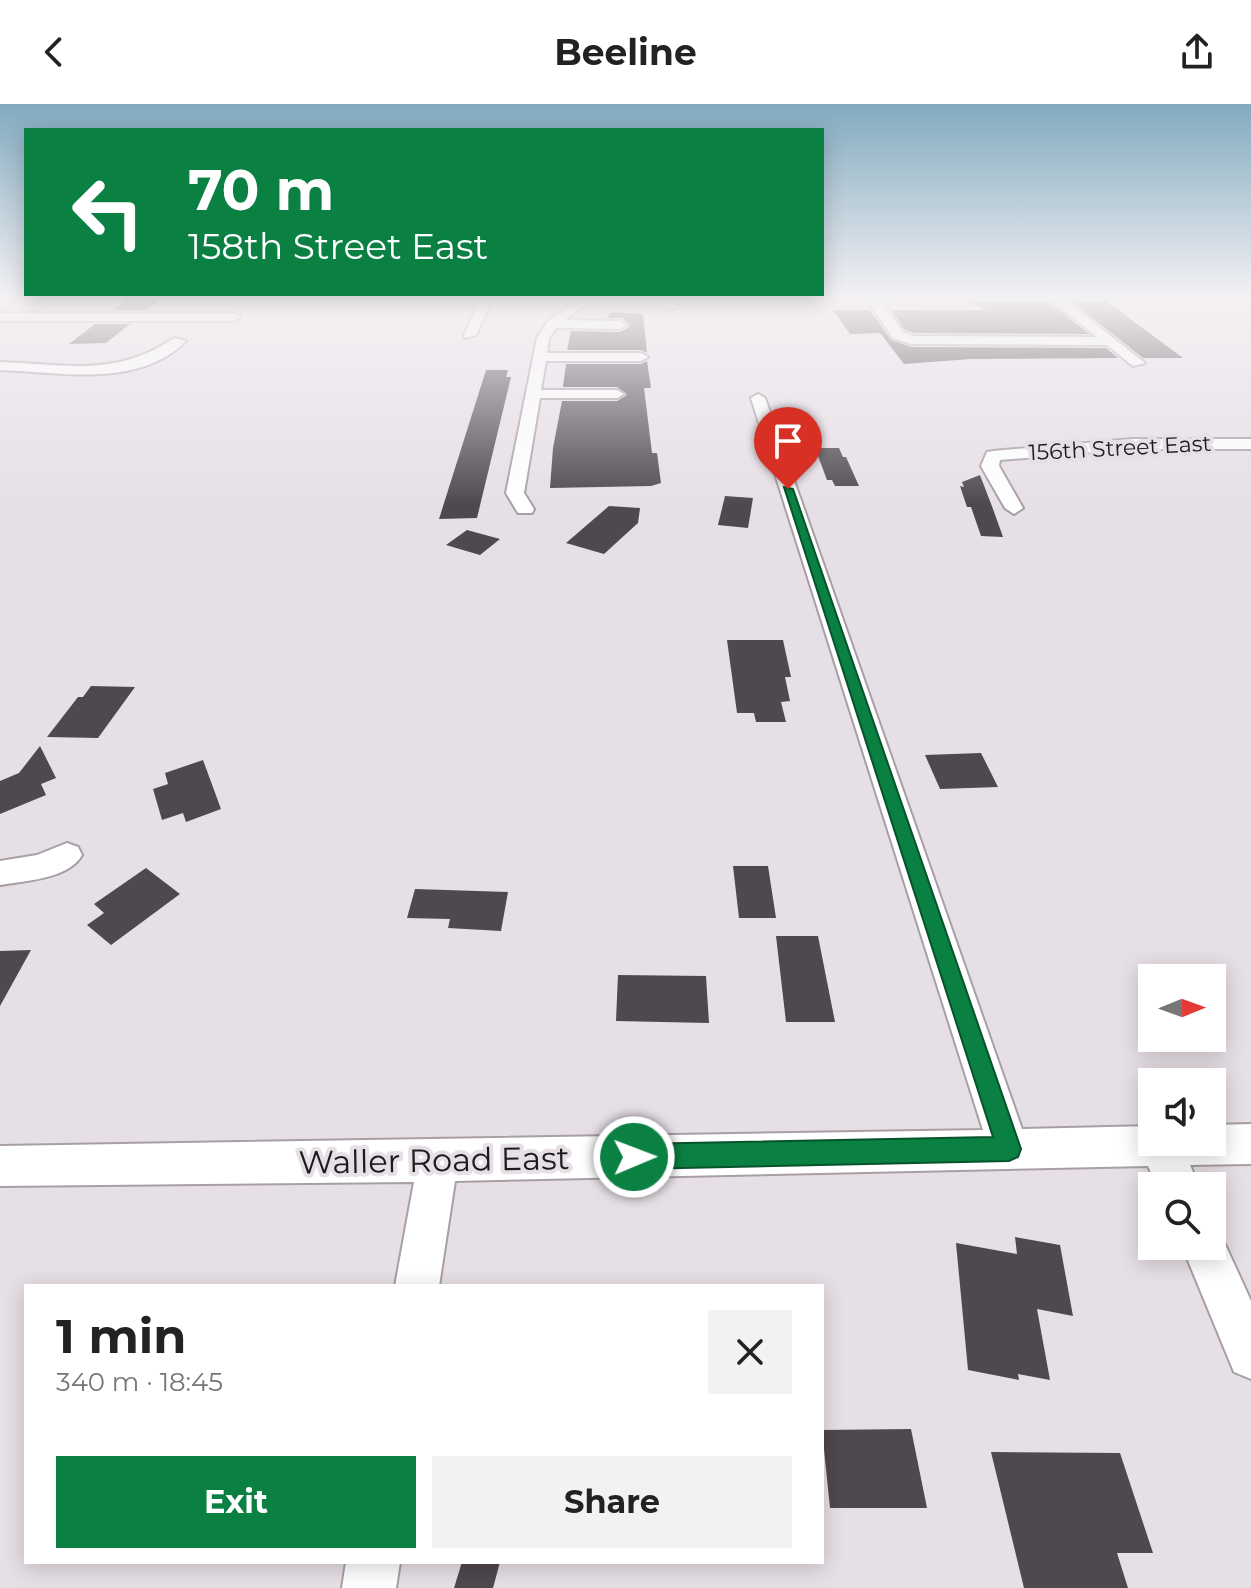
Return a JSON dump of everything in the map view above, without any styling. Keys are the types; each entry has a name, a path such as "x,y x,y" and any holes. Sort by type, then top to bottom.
{"street":[{"path":"12,366 117,366"},
{"path":"525,509 515,493 538,366"},
{"path":"533,394 617,394"},
{"path":"758,398 1009,1149"},
{"name":"156th Street East","path":"1014,508 990,466 991,459 1009,453 1132,444 1251,444"},
{"path":"0,873 41,866 67,855"},
{"name":"Waller Road East","path":"1226,1145 1251,1144"},
{"name":"Waller Road East","path":"0,1166 438,1161 1138,1146"},
{"path":"417,1284 438,1161"},
{"path":"1210,1260 1251,1355"},
{"path":"369,1588 373,1564"}],"building":[{"path":"566,366 648,366 651,388 644,388 652,453 657,453 661,483 651,486 550,488 553,448 562,401 617,401 627,395 617,387 563,387"},
{"path":"486,370 508,370 506,377 511,377 477,518 439,519"},
{"path":"815,448 839,448 859,486 835,486 832,480 827,480"},
{"path":"980,475 1003,537 981,536 971,507 967,507 960,486 964,487 962,482"},
{"path":"725,496 753,498 748,528 718,525"},
{"path":"609,506 640,508 638,523 604,554 566,543"},
{"path":"467,530 500,539 480,555 446,545"},
{"path":"727,640 783,640 791,677 785,677 790,701 781,702 786,722 756,722 754,713 737,713"},
{"path":"91,686 135,687 98,738 47,737 78,697 83,697"},
{"path":"40,746 56,778 41,784 46,795 0,814 0,781 19,773"},
{"path":"981,753 998,787 940,789 925,755"},
{"path":"203,760 221,809 186,822 183,813 162,820 153,789 168,784 165,773"},
{"path":"733,866 768,866 776,918 739,918"},
{"path":"146,868 180,894 111,945 87,925 104,913 94,904"},
{"path":"415,889 508,892 501,931 448,928 450,919 407,918"},
{"path":"776,936 818,936 835,1022 786,1022"},
{"path":"31,950 0,1006 0,951"},
{"path":"618,975 706,976 709,1023 616,1021"},
{"path":"1015,1237 1060,1245 1073,1316 1037,1309 1050,1380 1018,1374 1019,1380 968,1370 956,1243 1017,1254"},
{"path":"911,1429 927,1508 830,1508 824,1430"},
{"path":"991,1452 1120,1453 1153,1553 1117,1553 1128,1588 1024,1588"},
{"path":"461,1564 499,1564 493,1588 454,1588"}],"route":[{"path":"634,1157 1009,1149 788,489"}]}
